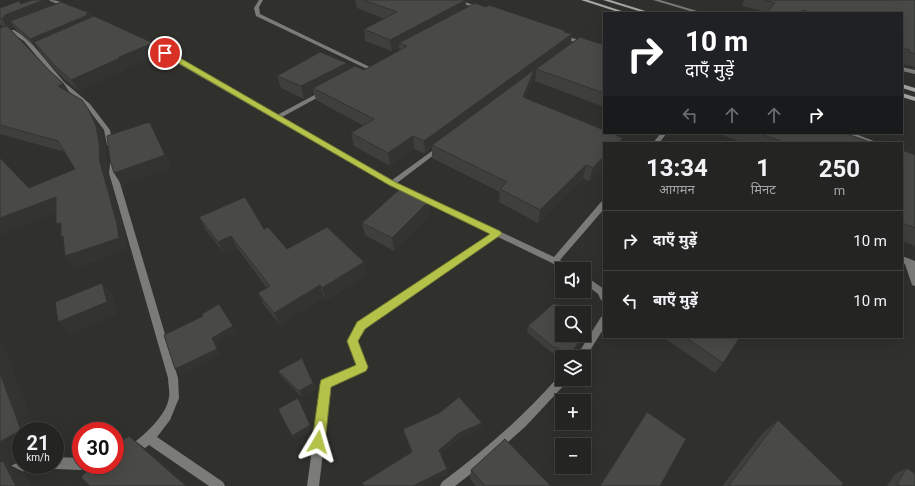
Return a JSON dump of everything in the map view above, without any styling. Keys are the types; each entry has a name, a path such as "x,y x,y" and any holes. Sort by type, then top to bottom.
{"street":[{"path":"50,0 72,9"},
{"path":"261,0 257,5 256,10 258,15 369,68"},
{"path":"456,0 486,10"},
{"path":"583,0 623,12"},
{"path":"605,0 647,12"},
{"path":"655,0 698,12"},
{"path":"57,11 65,6"},
{"path":"472,12 479,8"},
{"path":"13,30 40,50 62,83 88,105 107,130 113,154 113,173 173,378 174,398 166,416 149,438 124,456"},
{"path":"559,35 603,50"},
{"path":"139,40 165,53 392,184 555,261 603,205"},
{"path":"574,47 581,42"},
{"path":"362,72 376,64"},
{"path":"903,69 915,72"},
{"path":"903,86 915,90"},
{"path":"277,117 326,91"},
{"path":"903,95 915,99"},
{"path":"657,142 663,134"},
{"path":"850,134 873,142"},
{"path":"392,184 449,141"},
{"path":"313,486 326,384 362,367 353,341 361,326 497,234"},
{"path":"908,262 915,283"},
{"path":"591,283 603,296"},
{"path":"585,350 603,322"},
{"path":"446,486 484,458 555,386"},
{"path":"149,438 219,486"},
{"path":"0,476 12,470"}],"building":[{"path":"33,0 44,0 5,15 2,19 0,18 0,8 19,1 21,4"},
{"path":"363,0 466,0 390,40 364,29 397,12"},
{"path":"764,0 915,0 915,54 909,52 910,50 903,48 903,12 810,12 803,10 802,12 767,12 775,3"},
{"path":"61,2 90,13 30,39 10,21"},
{"path":"475,3 486,7 489,5 572,34 424,141 413,136 388,153 351,133 374,119 313,88 355,66 364,70 407,46 399,43"},
{"path":"94,16 153,43 119,57 120,58 71,80 56,67 34,42"},
{"path":"7,26 64,84 58,86 82,100 89,110 96,126 100,162 117,224 119,238 65,256 63,236 61,237 61,223 56,224 56,197 0,218 0,158 29,188 75,169 58,141 0,125 0,28"},
{"path":"580,37 603,45 603,93 536,69"},
{"path":"320,52 347,63 301,86 277,76"},
{"path":"534,70 523,97 603,130 603,134 613,134 623,138 618,142 603,142 603,157 593,168 586,165 540,210 500,189 507,182 432,145"},
{"path":"150,123 165,155 114,173 110,160 107,136"},
{"path":"761,134 847,134 870,142 783,142"},
{"path":"903,150 915,155 915,228 903,223"},
{"path":"401,188 429,201 392,238 362,223"},
{"path":"245,197 264,229 268,227 287,249 327,227 364,262 322,288 320,285 274,313 258,293 270,286 231,236 218,242 199,217"},
{"path":"102,283 107,302 58,322 55,302"},
{"path":"554,303 558,306 555,306 555,342 579,342 574,350 562,350 552,346 528,326"},
{"path":"219,304 233,326 212,338 217,349 175,369 164,335 203,316 202,314"},
{"path":"686,338 739,338 723,363"},
{"path":"302,358 313,383 299,391 278,371"},
{"path":"0,373 18,422 12,422 12,435 0,442"},
{"path":"459,397 482,423 459,433 439,450 447,469 413,486 364,486 362,483 412,452 403,429 439,413"},
{"path":"298,398 310,425 292,436 278,409"},
{"path":"647,412 686,439 660,486 600,486"},
{"path":"778,420 843,483 842,486 729,486"},
{"path":"129,436 186,486 90,486 81,477 84,474 124,474 124,440"},
{"path":"505,439 551,486 485,486 471,470"},
{"path":"3,461 16,486 0,486 0,462"},
{"path":"907,468 915,474 915,486 900,486 897,484"}],"route":[{"path":"165,53 392,184 497,234 361,326 353,341 362,367 326,384 318,442"}]}
